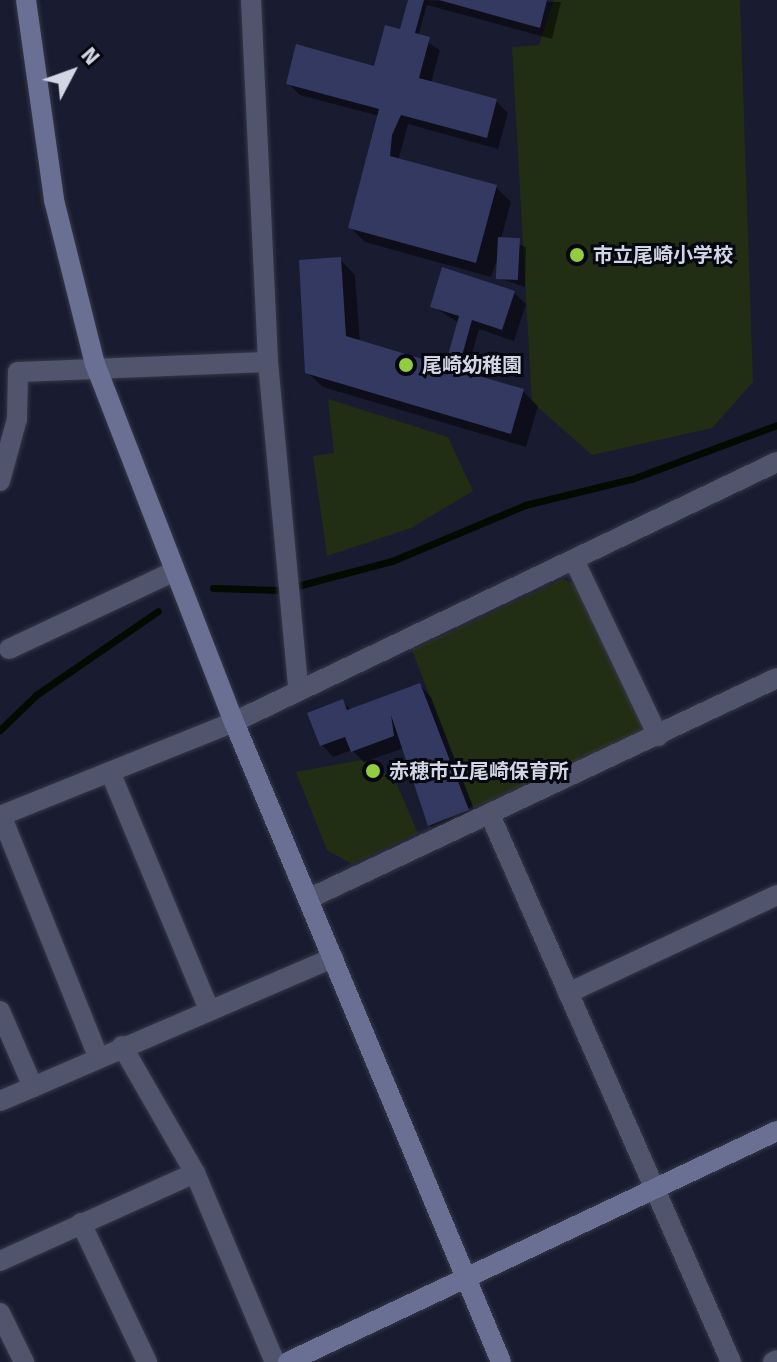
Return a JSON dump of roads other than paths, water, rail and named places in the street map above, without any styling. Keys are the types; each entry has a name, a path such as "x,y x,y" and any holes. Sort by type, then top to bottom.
{"street":[{"path":"26,0 54,200 95,364 173,572 234,722 501,1362"},
{"path":"251,0 268,362 298,688"},
{"path":"0,481 17,419 9,371 95,364 268,362"},
{"path":"98,1056 0,816 111,774 234,722 298,688 575,562 777,462"},
{"path":"575,562 658,736"},
{"path":"3,646 173,572"},
{"path":"308,899 491,817 777,678"},
{"path":"111,774 209,1010"},
{"path":"491,817 568,993 660,1187 731,1362"},
{"path":"568,993 777,895"},
{"path":"0,1101 98,1056 333,958"},
{"path":"0,1011 33,1087"},
{"path":"122,1046 195,1173 275,1362"},
{"path":"288,1362 777,1131"},
{"path":"0,1261 195,1173"},
{"path":"81,1223 147,1362"},
{"path":"0,1313 24,1362"}],"waterway":[{"path":"213,588 282,590 392,561 525,505 632,479 777,425"},
{"path":"0,730 36,695 158,611"}],"place":[{"name":"市立尾崎小学校","path":"577,255"},
{"name":"尾崎幼稚園","path":"406,365"},
{"name":"赤穂市立尾崎保育所","path":"373,771"}]}
